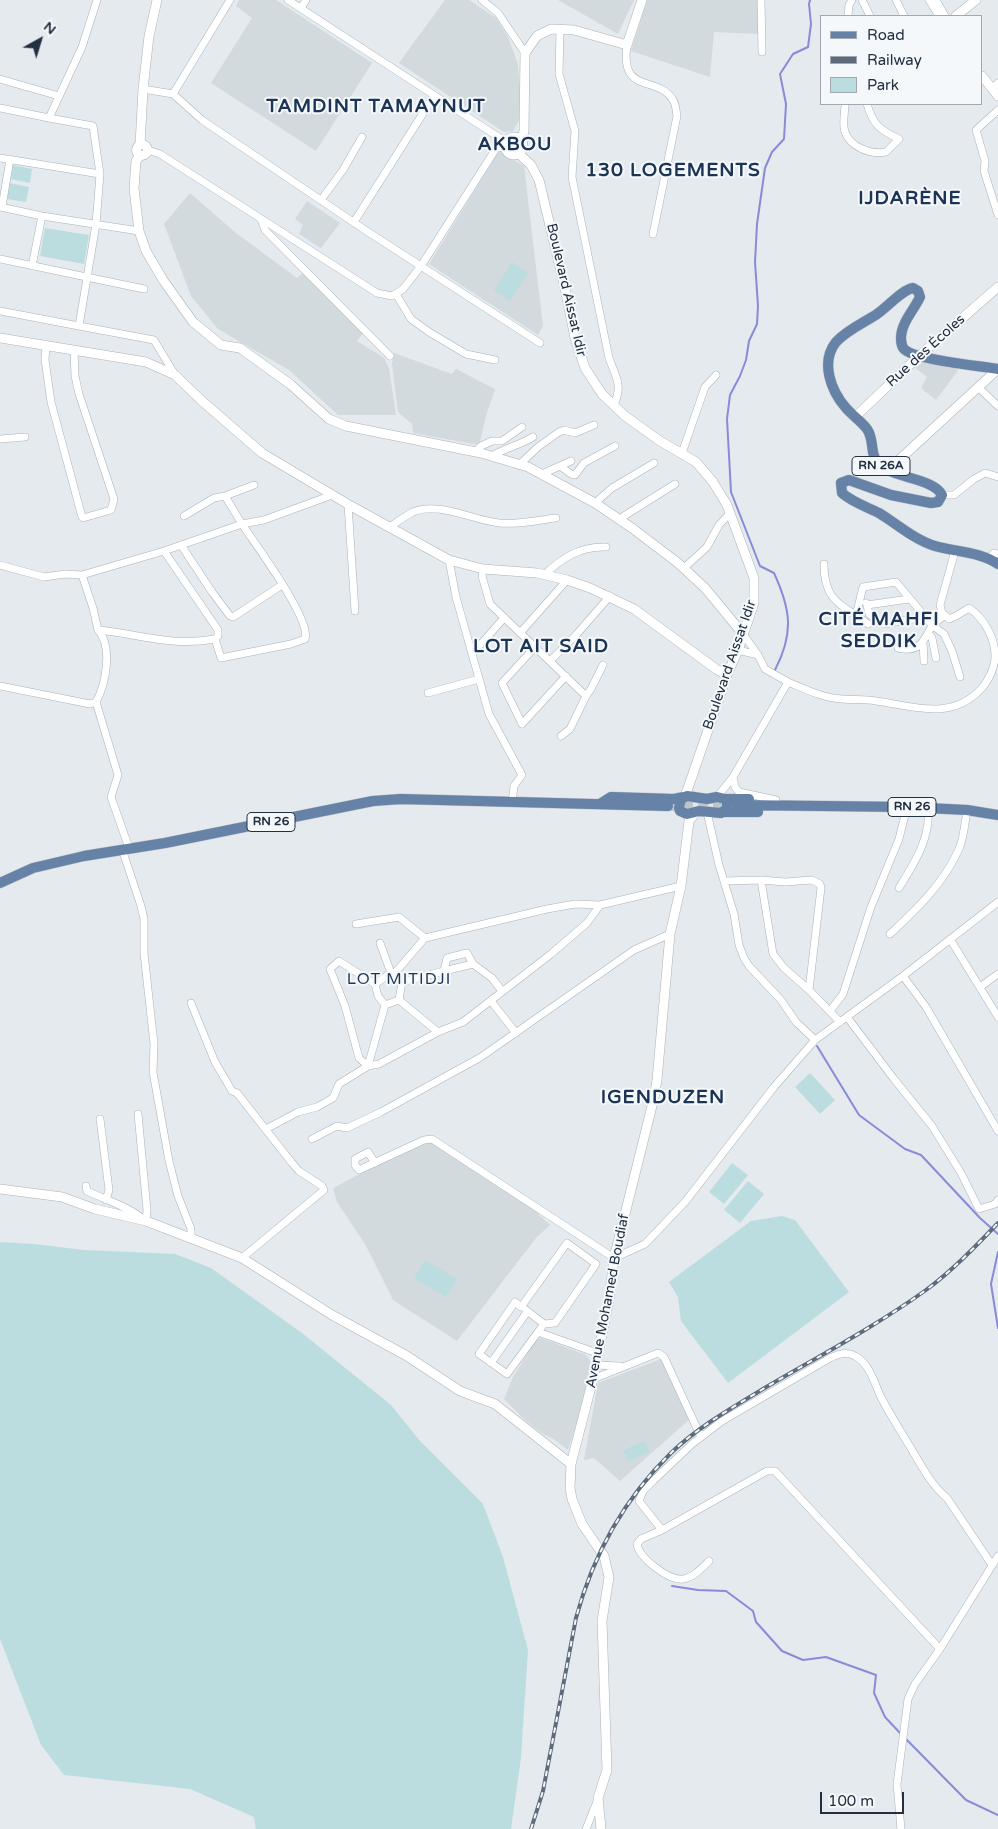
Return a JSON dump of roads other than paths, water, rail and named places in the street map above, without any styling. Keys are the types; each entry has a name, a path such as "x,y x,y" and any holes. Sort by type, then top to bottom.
{"main road":[{"name":"RN 26A","path":"919,356 905,350 901,338 909,315 920,297 918,291 910,288 886,308 836,342 831,350 828,361 829,376 840,400 870,434 874,458 878,464 898,476 934,487 942,495 938,502 931,503 891,495 849,480 843,482 840,487 842,493 917,538 933,545 995,559"},
{"path":"919,356 998,369"},
{"path":"722,795 727,801 727,809 724,812"},
{"name":"RN 26","path":"599,805 611,797 674,799 691,796 704,799 722,795 776,800 812,800 826,806"},
{"path":"684,797 678,805 680,811 690,816"},
{"name":"RN 26","path":"0,883 33,868 84,856 174,841 372,800 401,799 668,806"},
{"name":"RN 26","path":"599,805 613,812 690,816 707,812 812,811 826,806"},
{"name":"RN 26","path":"737,805 907,807 967,810 998,815"}],"street":[{"path":"48,118 82,47 97,0"},
{"path":"157,0 149,36 143,89 142,150 136,161 134,188 139,230 150,258 193,322 221,345 240,348 290,384 329,420 346,426 492,456 520,464 542,474 595,503 684,568 705,588 743,634 758,654 765,669 788,682 818,694 840,699 872,700 937,710 957,706 972,698 984,687 991,674 995,660 995,648 992,637 984,623 969,608 949,619 942,613 940,605 955,551"},
{"path":"173,94 230,0"},
{"path":"288,0 505,145 511,154 519,154 523,146 521,141 524,131 525,53 537,36 551,29 574,30 627,45"},
{"path":"300,8 306,0"},
{"path":"482,0 498,13 525,53"},
{"path":"642,0 627,45 626,60 630,74 636,80 665,92 674,101 677,116 653,234"},
{"path":"761,0 762,52"},
{"path":"848,15 849,5 852,0"},
{"path":"862,0 870,15"},
{"path":"896,0 904,15"},
{"path":"929,0 938,15"},
{"path":"936,0 944,15"},
{"path":"957,15 976,0"},
{"path":"560,30 559,74 575,131 572,177 609,358 618,383 619,394 614,405"},
{"path":"983,77 996,89"},
{"path":"0,79 59,96"},
{"path":"143,89 173,94 202,120 540,343"},
{"path":"354,222 434,96"},
{"path":"845,105 844,132 850,140 860,148 875,152 886,152 899,138 880,129 867,105"},
{"path":"0,108 93,126 100,174 96,224 79,326"},
{"path":"998,110 976,130 985,161 984,171 998,215"},
{"path":"142,150 160,154 377,293 392,296 403,290 421,266 497,147 505,145 514,136 521,141"},
{"path":"321,200 343,170 362,137"},
{"name":"Boulevard Aissat Idir","path":"519,154 531,165 539,180 566,288 575,338 585,368 602,394 625,416 660,441 696,462 713,482 730,513 754,578 754,603 684,797"},
{"path":"0,158 100,174"},
{"path":"10,159 1,207 42,216 139,230"},
{"path":"32,266 42,216"},
{"path":"261,219 265,230 390,356"},
{"path":"0,259 144,289"},
{"name":"Rue des Écoles","path":"855,417 919,356 998,288"},
{"path":"396,294 411,319 429,332 466,354 494,360"},
{"path":"0,311 154,340 175,375 202,401 262,453 332,495 449,560 483,569 544,574 567,580 610,596 634,609 727,675"},
{"path":"0,338 146,362 175,375"},
{"path":"46,346 45,360 51,402 83,518 111,510 114,499 74,376 74,351"},
{"path":"888,470 998,369"},
{"path":"682,453 703,392 716,375"},
{"path":"979,388 998,406"},
{"path":"520,464 538,447 559,432 564,430 575,433 594,425"},
{"path":"475,452 481,446 492,441 502,441 522,427"},
{"path":"0,439 25,437"},
{"path":"492,456 500,451 521,445 533,437"},
{"path":"560,466 575,475 584,463 615,446"},
{"path":"542,474 571,461"},
{"path":"595,503 612,488 654,463"},
{"path":"942,495 954,495 985,473 998,477"},
{"path":"621,521 624,516 675,484"},
{"path":"184,516 214,498 254,485"},
{"path":"0,565 44,577 65,574 82,575 164,551 242,524 282,514 332,495"},
{"path":"214,639 221,658 291,644 305,639 307,635 301,615 225,496"},
{"path":"348,504 355,611"},
{"path":"390,527 412,512 437,507 450,512 499,522 556,518"},
{"path":"684,568 707,546 719,525 730,513"},
{"path":"181,545 230,616 233,616 282,585"},
{"path":"544,574 568,555 595,547 606,547"},
{"path":"98,630 120,632 172,642 214,639 218,636 218,630 164,551"},
{"path":"449,560 456,597 489,714 522,775 514,786 512,803"},
{"path":"824,564 828,589 832,598 868,624"},
{"path":"483,569 482,576 490,604 586,696"},
{"path":"0,686 90,704 96,702 101,693 106,665 102,635 98,630 82,575"},
{"path":"520,633 567,580"},
{"path":"856,616 864,586 896,582 932,625 944,634 952,651 960,677"},
{"path":"550,662 576,636 610,596"},
{"path":"860,597 867,605 869,614 884,624 925,617"},
{"path":"867,605 909,599"},
{"path":"898,648 908,654 920,646 932,625 945,616"},
{"path":"472,654 504,618"},
{"path":"928,633 932,638 936,658"},
{"path":"923,642 924,661"},
{"path":"536,647 502,682 522,724 566,676"},
{"path":"738,650 758,654"},
{"path":"561,736 570,728 603,665"},
{"path":"428,693 479,679"},
{"path":"722,795 788,682"},
{"path":"96,702 118,775 112,797 144,919 144,953 151,1032 154,1044 155,1080 169,1161 178,1196 191,1229 192,1239"},
{"path":"692,776 697,791 704,799"},
{"path":"733,777 735,787 739,792 776,800"},
{"path":"830,1011 843,994 871,906 898,839 907,807"},
{"path":"899,888 911,870 926,838 928,808"},
{"path":"890,934 917,908 942,879 961,843 967,810"},
{"path":"707,812 734,914 739,945 744,958 749,966 781,1000 796,1022 815,1040"},
{"path":"711,823 724,812"},
{"name":"Avenue Mohamed Boudiaf","path":"598,1798 607,1770 602,1621 609,1577 604,1556 582,1524 574,1506 570,1488 571,1464 593,1379 614,1258 640,1160 657,1080 670,934 681,886 690,816"},
{"path":"724,881 760,880 785,882 812,880 820,884 809,990"},
{"path":"760,880 773,954 784,968 809,990 840,1022"},
{"path":"375,984 393,974 425,938 546,909 575,904 600,905 681,886"},
{"path":"376,1163 424,1140 432,1139 614,1258 646,1244 685,1202 768,1094 815,1040 903,976 998,902"},
{"path":"266,1130 298,1112 317,1107 334,1098 339,1084 368,1066 379,1064 438,1032 463,1022 551,954 587,923 600,905"},
{"path":"356,924 399,916 425,938"},
{"path":"312,1139 337,1126 347,1128 381,1112 481,1057 634,950 670,934"},
{"path":"950,939 998,1018"},
{"path":"380,943 393,974 402,982"},
{"path":"444,971 447,958 467,953 473,964 492,978 502,991"},
{"path":"338,961 375,984 378,996 384,1005 368,1066 359,1058 345,1006 330,970 338,961"},
{"path":"402,982 473,964"},
{"path":"980,988 998,974"},
{"path":"903,976 926,1007 998,1131"},
{"path":"399,1000 402,982"},
{"path":"384,1005 399,1000"},
{"path":"399,1000 438,1032"},
{"path":"491,1002 516,1033"},
{"path":"191,1003 215,1062 232,1091 236,1093 292,1164 299,1171 322,1186 324,1190 242,1258"},
{"path":"847,1017 932,1126 961,1173 979,1209 995,1204 998,1200"},
{"path":"138,1114 146,1221"},
{"path":"100,1119 109,1190 106,1200"},
{"path":"86,1186 87,1190 132,1210 146,1221"},
{"path":"0,1189 62,1197 95,1209 146,1221 242,1258 332,1315 407,1356 460,1390 495,1404 571,1464"},
{"path":"491,1362 524,1309 567,1243 596,1264 555,1323 544,1324 524,1309 515,1302 479,1354 507,1374 544,1324"},
{"path":"538,1332 597,1353"},
{"path":"593,1379 658,1353 664,1357 701,1437"},
{"path":"662,1530 640,1503 640,1496 654,1480 701,1437 722,1421 830,1358 846,1353 854,1355 867,1368 883,1400 922,1467 940,1492 947,1498 992,1565"},
{"path":"595,1365 622,1366"},
{"path":"709,1561 688,1578 677,1580 665,1575 640,1552 637,1544 641,1539 662,1530 767,1471 775,1471 940,1649"},
{"path":"901,1829 897,1784 906,1706 910,1692 940,1649 998,1556"},
{"path":"586,1829 598,1798"},
{"path":"598,1798 601,1829"}],"waterway":[{"path":"775,670 788,633 787,610 774,573 760,566 731,492 727,419 730,395 740,376 746,360 749,341 757,324 758,306 755,262 757,224 765,168 772,152 784,139 786,104 780,74 793,54 808,47 811,24 810,0"},
{"path":"817,1046 859,1115 905,1149 921,1155 980,1218 998,1234"},
{"path":"998,1252 991,1284 998,1328"},
{"path":"672,1586 698,1590 726,1591 753,1611 756,1622 782,1651 803,1660 826,1657 876,1675 874,1693 885,1717 901,1734"},
{"path":"906,1739 966,1800 998,1815"}],"tunnel":[{"path":"668,806 735,805"}],"railway":[{"path":"531,1829 543,1791 576,1618 583,1595 601,1550 625,1508 639,1489 654,1470 693,1434 743,1401 868,1328 926,1290 945,1275 998,1223"}],"district":[{"name":"TAMDINT TAMAYNUT","path":"376,107"},
{"name":"AKBOU","path":"515,145"},
{"name":"130 LOGEMENTS","path":"673,171"},
{"name":"IJDARÈNE","path":"910,199"},
{"name":"CITÉ MAHFI SEDDIK","path":"879,631"},
{"name":"LOT AIT SAID","path":"541,647"},
{"name":"LOT MITIDJI","path":"399,980"},
{"name":"IGENDUZEN","path":"663,1098"}]}
